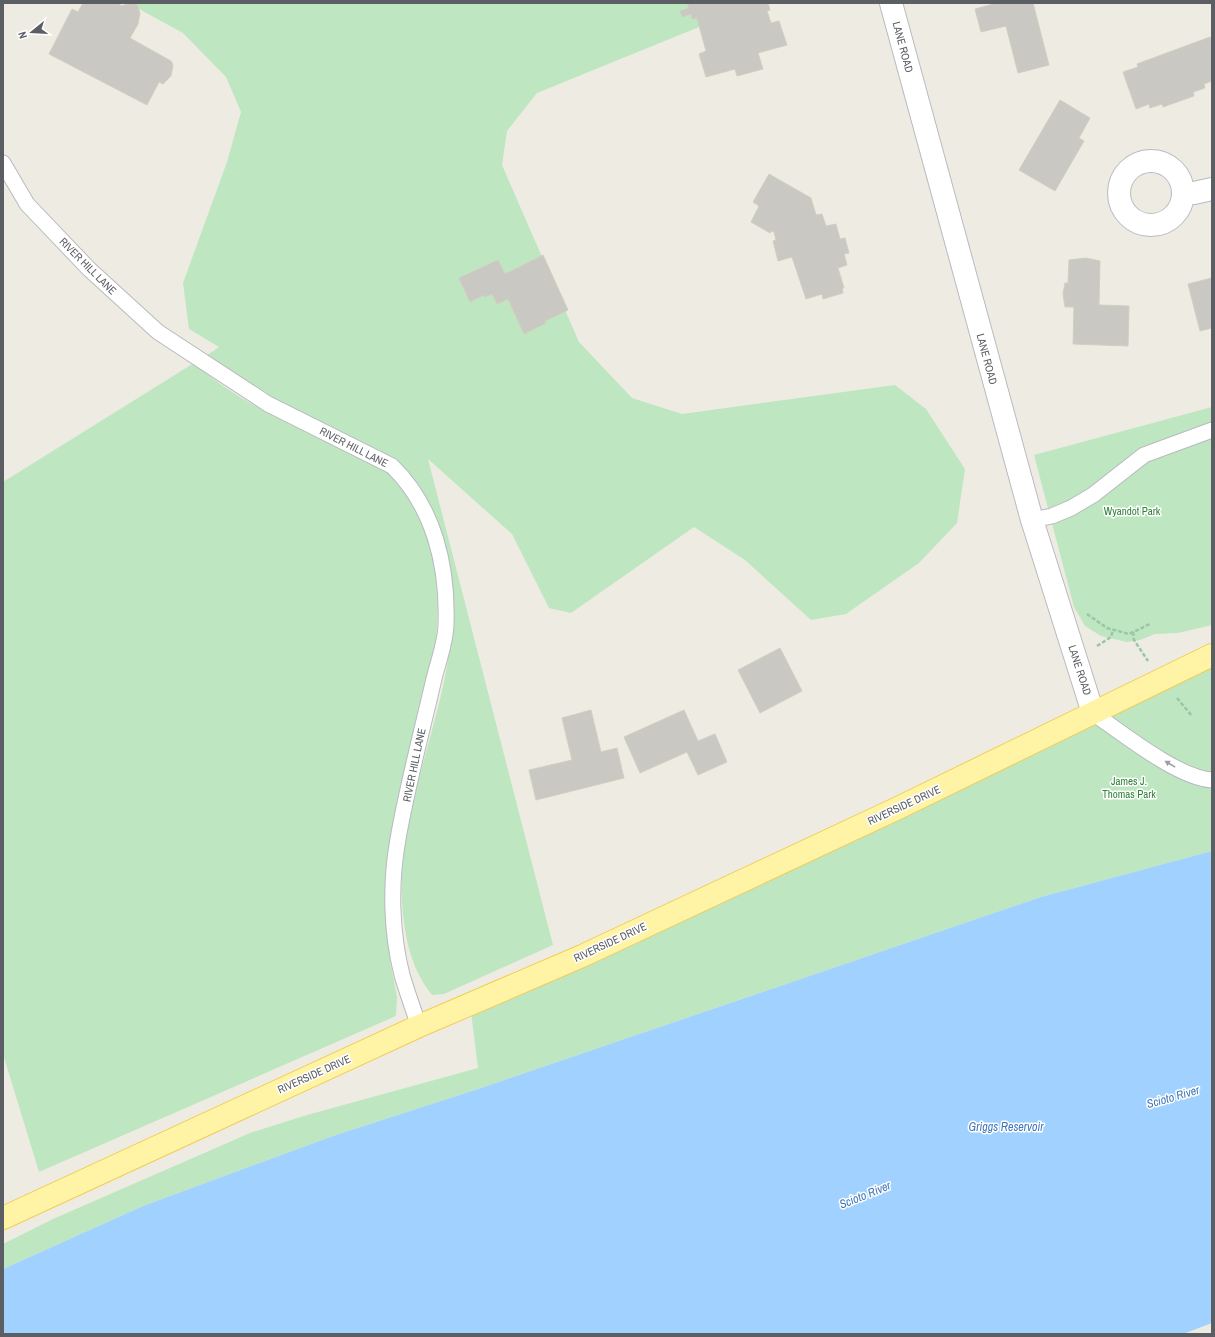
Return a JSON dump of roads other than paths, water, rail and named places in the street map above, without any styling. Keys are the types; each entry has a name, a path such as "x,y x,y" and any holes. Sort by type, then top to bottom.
{"main road":[{"name":"RIVERSIDE DRIVE","path":"3,1218 419,1026 582,956 891,811 1212,654"}],"street":[{"name":"LANE ROAD","path":"891,3 1032,520 1093,713"},
{"path":"1182,192 1194,193 1212,189"}],"lane":[{"name":"RIVER HILL LANE","path":"3,163 27,204 89,269 158,332 268,404 392,466 407,480 419,498 429,518 443,569 446,625 398,840 392,905 396,941 402,974 419,1026"},
{"path":"1032,520 1052,516 1072,508 1093,495 1144,455 1212,430"},
{"path":"1093,713 1174,767 1206,780 1212,780"}],"water":[{"name":"Griggs Reservoir","path":"1212,851 1212,1323 1183,1334 3,1334 3,1269 143,1206 333,1136 481,1088 1041,897"}],"park label":[{"name":"Wyandot Park","path":"1132,511"},
{"name":"James J. Thomas Park","path":"1129,787"}],"water label":[{"name":"Scioto River","path":"1173,1097"},
{"name":"Scioto River","path":"865,1195"}]}
